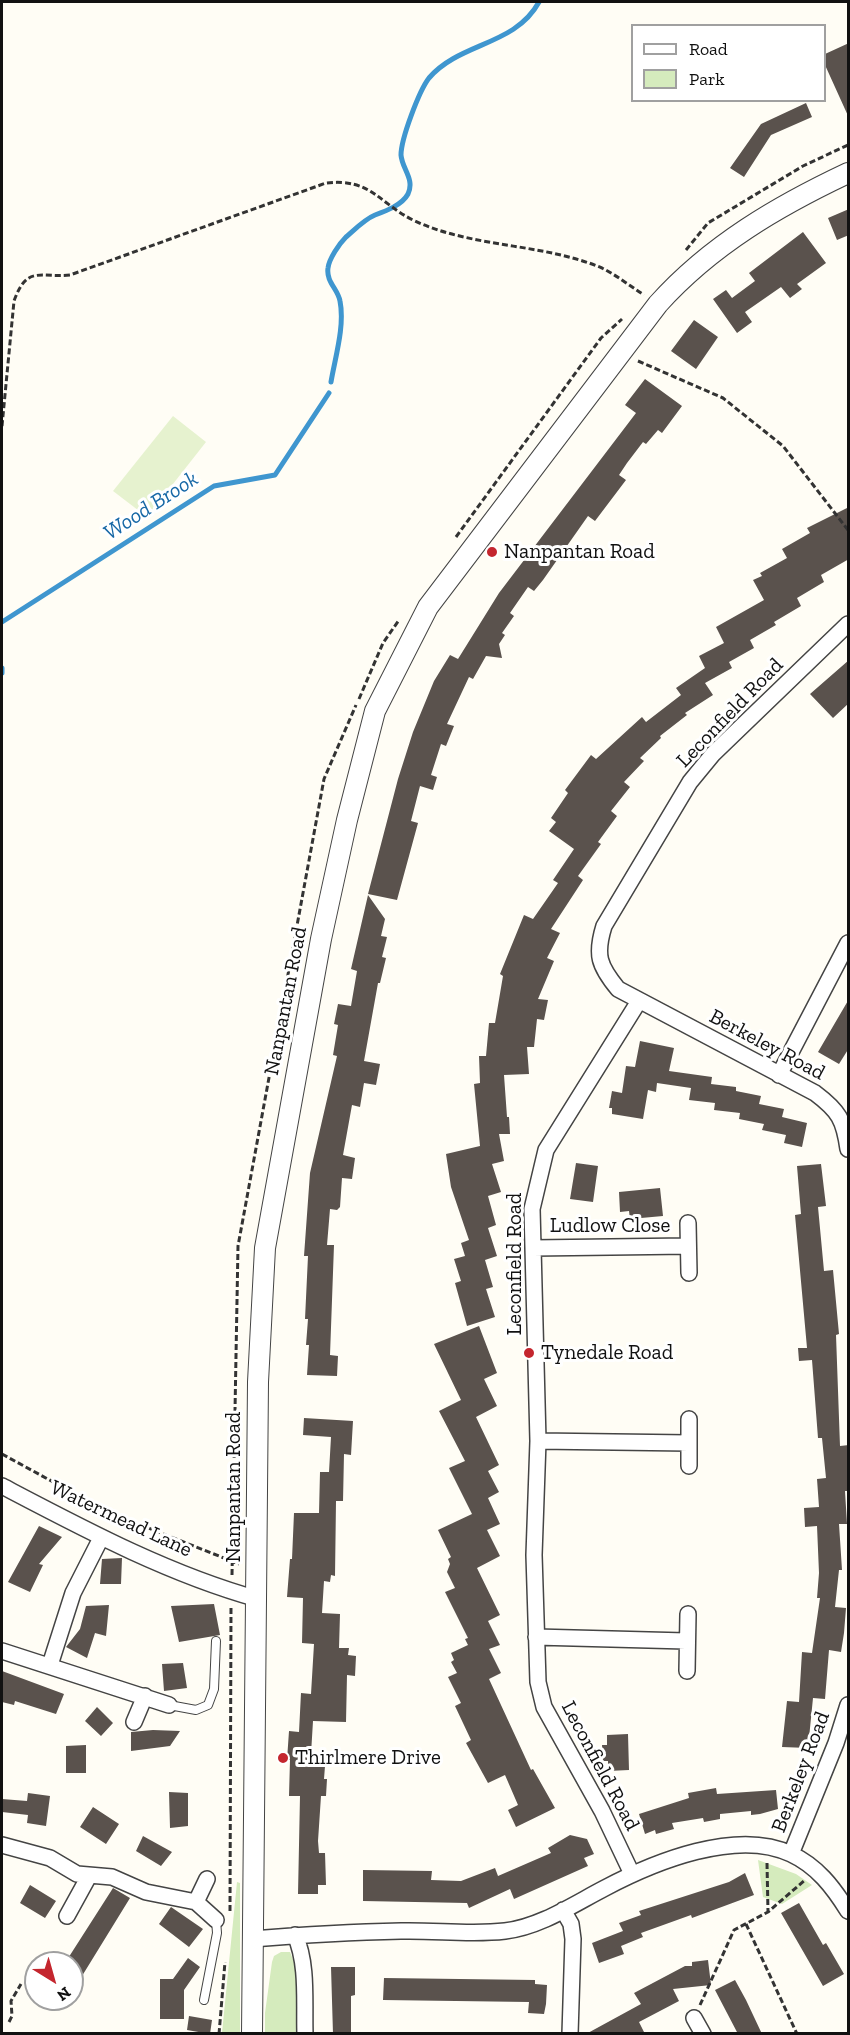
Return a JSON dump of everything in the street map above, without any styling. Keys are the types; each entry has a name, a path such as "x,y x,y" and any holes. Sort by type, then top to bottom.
{"street":[{"name":"Nanpantan Road","path":"252,2034 258,1599 258,1382 265,1248 321,939 347,820 375,711 428,607 620,352 675,286 718,249 780,207 849,173"},
{"name":"Leconfield Road","path":"632,1874 602,1812 544,1707 538,1682 534,1555 538,1440 532,1209 546,1150 639,1001 618,989 600,962 597,945 604,926 690,782 713,754 849,624"},
{"path":"779,1075 849,943"},
{"name":"Berkeley Road","path":"639,1001 815,1093 835,1108 843,1124 849,1149"},
{"name":"Ludlow Close","path":"688,1223 689,1273"},
{"name":"Ludlow Close","path":"533,1248 688,1246"},
{"path":"689,1419 689,1466"},
{"path":"538,1440 688,1443"},
{"name":"Watermead Lane","path":"2,1486 101,1538 231,1592 258,1599"},
{"path":"50,1665 73,1593 101,1538"},
{"path":"687,1671 688,1614"},
{"path":"536,1637 686,1641"},
{"path":"2,1651 146,1696 169,1706"},
{"path":"134,1722 146,1696"},
{"name":"Berkeley Road","path":"791,1854 849,1705"},
{"path":"2,1845 50,1858 77,1874 112,1877 146,1892 196,1902 223,1918"},
{"path":"252,1939 295,1935 506,1931 532,1924 632,1874 680,1856 746,1845 767,1846 791,1854 816,1870 828,1881 849,1911"},
{"path":"67,1916 89,1876"},
{"path":"196,1902 207,1879"},
{"path":"563,1910 571,1924 573,1939 570,2034"},
{"path":"295,1935 301,1948 304,2034"},
{"path":"694,2018 702,2033"}],"lane":[{"path":"169,1706 196,1710 208,1705 214,1689 216,1641"},
{"path":"204,2000 217,1934 223,1918"}],"path":[{"path":"685,251 708,223 803,166 849,145"},
{"path":"2,426 14,301 20,283 26,278 35,275 70,275 326,183 352,182 376,193 414,220 443,231 545,252 603,269 647,297 640,304"},
{"path":"450,545 601,338 624,317"},
{"path":"620,352 723,398 783,446 849,530"},
{"path":"223,1918 240,1234 324,779 383,643 404,614"},
{"path":"2,1454 108,1512 258,1571"},
{"path":"767,1846 768,1912"},
{"path":"694,2018 734,1930 768,1912 816,1870"},
{"path":"746,1924 797,2034"},
{"path":"219,2034 226,1951"},
{"path":"9,2022 12,2016 11,2001 21,1984"}],"green space":[{"path":"173,416 206,442 147,517 113,491"},
{"path":"758,1860 796,1874 812,1885 782,1904 763,1897"},
{"path":"237,1882 240,1883 240,2033 222,2033"},
{"path":"281,1952 290,1952 296,1967 297,2033 265,2034 265,2013 272,1962 274,1956"}],"building":[{"path":"849,43 849,118 826,67 826,54"},
{"path":"806,103 812,117 771,135 744,177 730,168 761,124"},
{"path":"849,209 849,235 837,240 828,218"},
{"path":"803,232 826,263 797,284 802,289 790,298 781,287 745,312 752,322 737,333 713,299 726,290 732,298 755,281 749,273"},
{"path":"694,320 718,337 696,369 671,351"},
{"path":"645,379 682,406 662,433 658,430 646,444 643,442 619,475 626,480 595,521 588,516 543,580 534,591 528,587 510,613 514,616 502,633 505,635 499,644 502,658 486,656 473,679 469,677 447,724 454,726 446,746 441,744 431,775 437,777 433,790 420,786 411,821 418,823 397,900 368,894 398,779 413,732 434,681 450,655 458,659 499,593 636,413 625,405"},
{"path":"849,507 849,559 821,575 824,582 797,598 801,606 774,622 776,625 750,640 754,648 729,662 732,668 705,683 713,695 685,713 687,715 660,736 661,738 640,758 644,761 624,782 630,787 611,811 617,816 598,842 601,844 578,876 583,880 551,929 560,933 547,958 554,961 538,999 548,1000 544,1020 537,1019 534,1047 527,1047 529,1074 504,1075 510,1134 499,1134 504,1161 492,1164 501,1192 488,1196 496,1225 488,1228 497,1256 485,1260 493,1287 486,1289 495,1317 467,1326 455,1283 461,1281 454,1259 465,1256 461,1243 469,1240 451,1187 446,1154 480,1146 474,1084 480,1083 479,1056 486,1056 489,1023 495,1023 503,976 500,974 524,915 533,919 558,883 553,880 574,849 549,831 556,822 551,818 568,793 565,790 591,755 596,759 642,717 646,722 681,695 676,688 705,668 699,656 724,643 716,627 764,600 753,580 762,576 760,573 787,558 782,549 810,533 807,528"},
{"path":"849,660 849,703 833,718 810,694"},
{"path":"368,895 385,919 381,936 387,937 382,957 386,958 380,983 378,983 364,1061 380,1064 376,1085 364,1083 360,1107 352,1105 343,1155 355,1158 352,1179 342,1178 340,1207 337,1210 330,1209 327,1245 334,1245 330,1355 338,1356 337,1376 307,1375 309,1345 306,1345 308,1319 305,1319 308,1256 304,1256 310,1173 337,1056 333,1055 338,1025 334,1024 338,1004 351,1006 357,971 351,969"},
{"path":"849,999 849,1048 839,1064 818,1052"},
{"path":"640,1041 674,1048 669,1071 712,1077 711,1084 736,1087 736,1091 761,1096 759,1104 784,1109 782,1117 807,1123 802,1147 784,1143 786,1135 762,1130 764,1124 739,1119 740,1113 714,1110 715,1103 689,1100 691,1088 657,1083 656,1092 648,1090 643,1119 612,1114 612,1108 609,1108 612,1091 622,1093 626,1066 635,1067"},
{"path":"576,1163 598,1166 593,1202 570,1199"},
{"path":"821,1164 826,1206 818,1207 824,1271 833,1270 839,1334 836,1335 840,1446 849,1445 849,1491 845,1491 847,1524 839,1524 842,1570 839,1570 835,1607 846,1608 841,1652 829,1650 825,1699 813,1698 808,1748 782,1747 787,1701 799,1702 802,1652 812,1653 820,1598 817,1598 819,1573 817,1526 805,1527 804,1508 819,1507 817,1479 826,1478 822,1438 818,1438 812,1360 799,1361 798,1348 807,1348 795,1215 801,1214 797,1166"},
{"path":"660,1188 663,1216 630,1219 629,1211 620,1212 619,1192"},
{"path":"479,1326 497,1373 484,1379 497,1406 476,1417 499,1465 488,1471 499,1492 488,1498 500,1524 487,1530 500,1556 477,1568 500,1615 488,1621 500,1645 489,1649 501,1673 489,1679 531,1770 533,1769 555,1808 516,1827 508,1810 518,1805 505,1775 488,1783 466,1743 471,1740 455,1706 461,1703 448,1677 457,1673 451,1662 454,1660 451,1653 468,1645 465,1639 468,1638 445,1592 455,1588 447,1572 450,1564 448,1559 451,1557 438,1530 472,1514 449,1468 465,1461 439,1411 461,1400 434,1344"},
{"path":"304,1418 353,1421 351,1455 344,1454 343,1501 336,1501 335,1576 331,1575 330,1582 324,1581 322,1613 340,1614 339,1648 349,1648 348,1655 356,1656 355,1676 347,1675 346,1722 313,1721 311,1754 319,1754 318,1765 325,1766 324,1779 327,1779 326,1796 321,1796 318,1841 319,1853 325,1853 326,1885 318,1885 318,1894 298,1894 300,1796 289,1796 290,1760 287,1760 289,1731 299,1732 301,1693 311,1694 314,1644 302,1643 303,1598 287,1597 290,1559 292,1559 294,1513 319,1513 320,1472 329,1472 331,1437 303,1435"},
{"path":"39,1526 62,1537 39,1564 43,1565 30,1592 8,1582"},
{"path":"122,1558 121,1584 100,1584 102,1559"},
{"path":"214,1604 220,1635 179,1642 171,1606"},
{"path":"109,1605 106,1636 95,1633 87,1658 66,1647 80,1629 86,1606"},
{"path":"183,1663 187,1688 164,1691 162,1664"},
{"path":"2,1671 64,1694 56,1714 15,1701 14,1705 2,1702"},
{"path":"97,1707 113,1723 101,1736 85,1721"},
{"path":"180,1731 170,1746 131,1751 131,1732"},
{"path":"628,1734 629,1770 608,1771 608,1761 603,1761 602,1745 607,1745 607,1735"},
{"path":"86,1745 86,1773 66,1773 66,1746"},
{"path":"716,1788 717,1794 776,1790 778,1809 751,1815 751,1811 720,1814 720,1819 704,1822 703,1818 672,1823 674,1829 656,1834 655,1830 645,1834 639,1814 689,1798 688,1793"},
{"path":"169,1792 188,1793 188,1826 170,1828"},
{"path":"28,1793 50,1796 46,1826 27,1823 28,1815 2,1812 2,1799 27,1801"},
{"path":"93,1807 119,1824 106,1844 80,1827"},
{"path":"570,1835 587,1839 594,1854 584,1858 588,1866 514,1899 510,1889 469,1908 467,1903 363,1901 363,1870 432,1871 431,1880 461,1881 495,1868 498,1876 551,1853 548,1848"},
{"path":"143,1836 172,1852 161,1866 136,1851"},
{"path":"745,1873 754,1895 692,1918 691,1915 641,1933 643,1937 621,1946 624,1954 599,1963 592,1943 623,1931 619,1923 641,1915 639,1911 729,1882"},
{"path":"30,1885 56,1901 45,1918 20,1903"},
{"path":"113,1888 130,1898 84,1973 84,1951 73,1951"},
{"path":"799,1903 823,1945 826,1943 844,1974 823,1986 781,1913"},
{"path":"171,1907 203,1929 189,1947 159,1924"},
{"path":"188,1958 200,1967 184,1990 184,2019 160,2019 160,1979 173,1979"},
{"path":"708,1960 711,1985 673,1989 679,2001 639,2022 645,2034 586,2034 641,2004 634,1993 685,1966 692,1966 692,1962"},
{"path":"331,1967 355,1967 355,1995 351,1996 351,2034 333,2034"},
{"path":"384,1978 535,1980 535,1984 547,1985 546,2004 544,2014 528,2013 529,2002 383,2000"},
{"path":"735,1980 762,2034 738,2034 715,1990"},
{"path":"189,2016 212,2020 210,2034 187,2030"}],"waterway":[{"name":"Wood Brook","path":"331,382 341,311 339,297 329,277 329,264 337,248 352,231 371,217 398,204 408,194 410,184 401,155 411,115 420,93 429,78 442,66 516,27 529,16 539,2"},
{"name":"Wood Brook","path":"2,622 214,486 275,475 329,393"},
{"name":"Wood Brook","path":"2,668 2,673"}],"place":[{"name":"Nanpantan Road","path":"492,552"},
{"name":"Tynedale Road","path":"529,1353"},
{"name":"Thirlmere Drive","path":"283,1758"}]}
